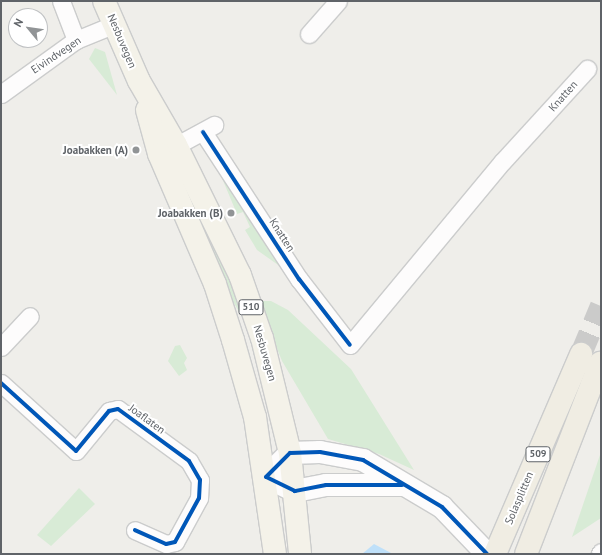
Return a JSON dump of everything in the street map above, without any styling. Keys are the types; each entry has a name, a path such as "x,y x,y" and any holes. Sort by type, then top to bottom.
{"highway":[{"name":"Solasplitten","path":"495,554 591,359"},
{"name":"Solasplitten","path":"526,554 591,359"}],"main road":[{"name":"Nesbuvegen","path":"104,1 167,150 220,298 255,417 266,477 275,554"},
{"name":"Nesbuvegen","path":"167,150 240,276 262,338 290,453 300,554"}],"street":[{"path":"61,1 76,40"},
{"path":"309,34 338,1"},
{"name":"Eivindvegen","path":"1,94 76,40 115,24"},
{"name":"Knatten","path":"167,150 208,128 299,279 350,345 503,161 587,69"},
{"path":"1,347 30,316"},
{"name":"Joaflaten","path":"1,384 76,451 109,411 118,409 189,461 200,480 198,498 175,542 166,544 135,530"},
{"path":"402,485 326,485 295,492 266,477 290,453 320,452 363,460 402,485 442,507 487,554"}],"green space":[{"path":"95,48 105,52 117,95 89,59"},
{"path":"219,171 281,267 257,250 245,230 250,227 243,212 237,214"},
{"path":"193,198 226,265 243,312 240,313 219,279 189,199"},
{"path":"258,301 271,301 288,310 351,369 414,470 379,454 328,439 282,361"},
{"path":"180,345 187,358 184,363 187,370 179,376 168,361 175,346"},
{"path":"601,452 601,518 572,537"},
{"path":"79,488 95,504 51,546 37,535"}],"water":[{"path":"374,544 393,554 362,554"}],"tunnel":[{"path":"581,354 601,306"}],"cycle path":[{"path":"203,132 299,279 350,345"},
{"path":"1,383 76,451 109,411 118,409 189,461 200,480 199,498 175,542 166,544 135,530"},
{"path":"402,485 326,485 295,491 266,477 290,453 320,452 363,460 442,507 487,554"}],"place":[{"name":"Joabakken (A)","path":"136,150"},
{"name":"Joabakken (B)","path":"231,213"}]}
